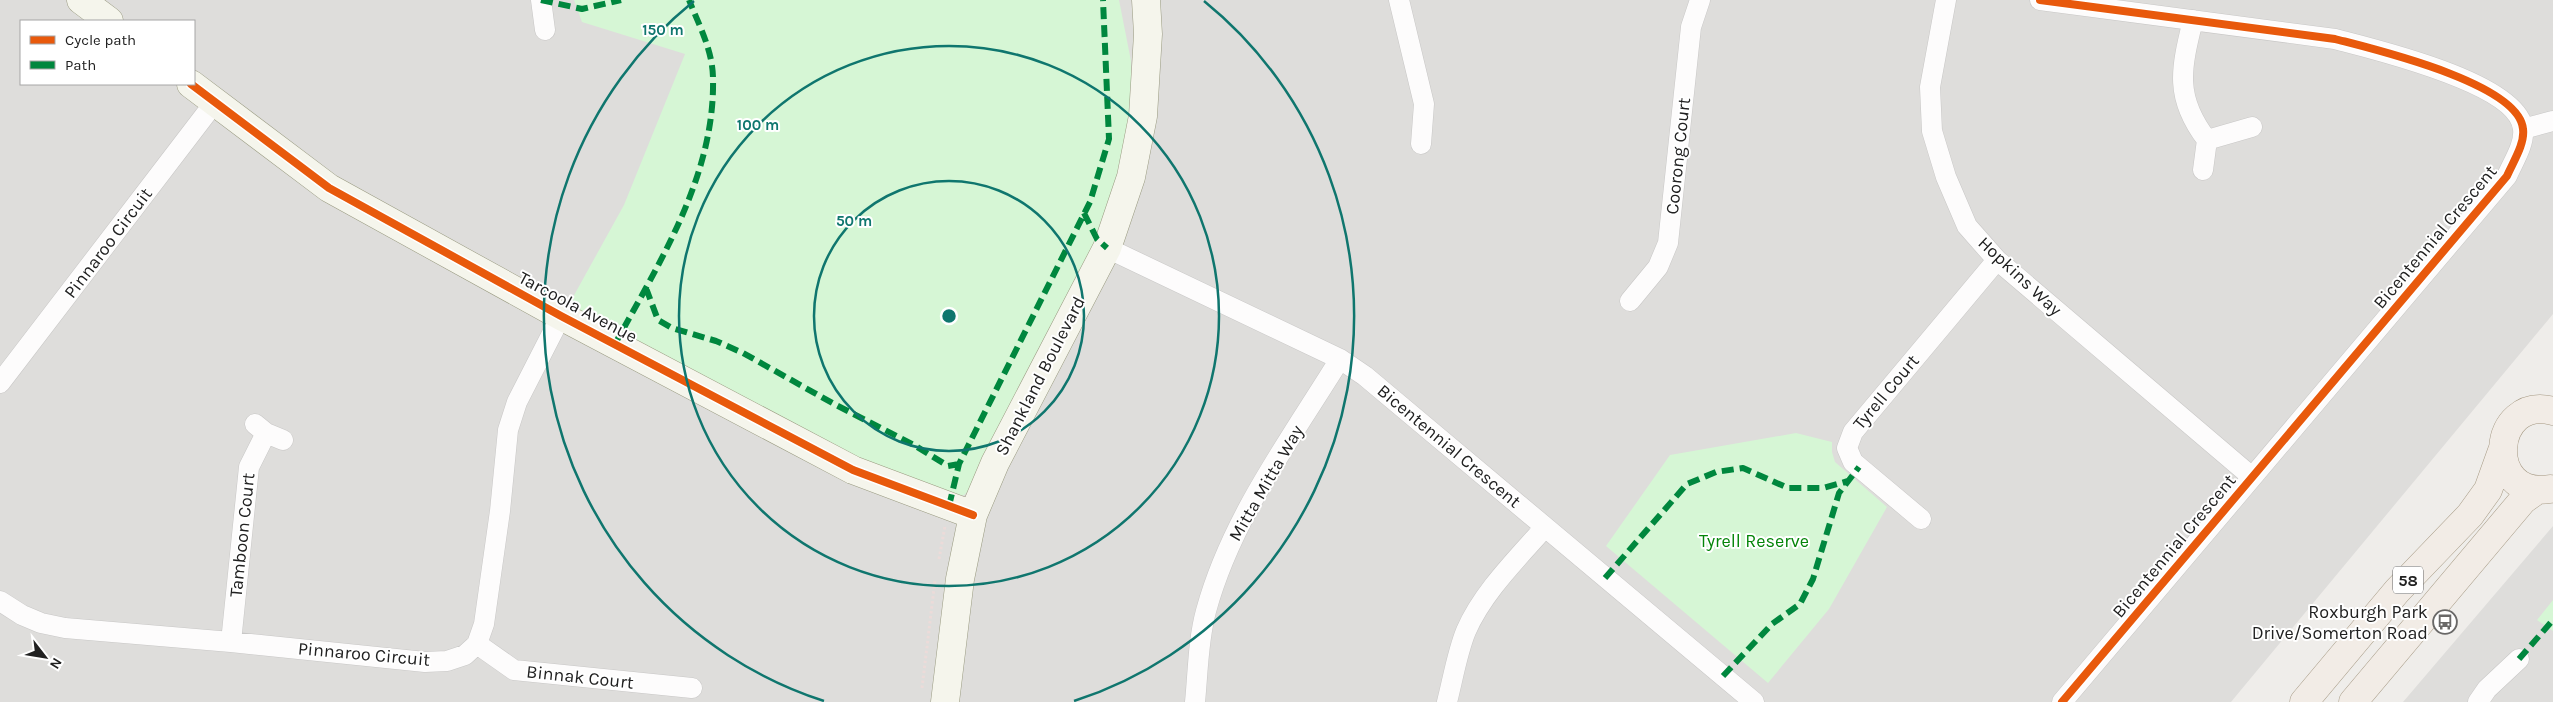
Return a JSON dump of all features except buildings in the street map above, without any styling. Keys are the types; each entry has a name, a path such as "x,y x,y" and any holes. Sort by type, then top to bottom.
{"main road":[{"name":"58","path":"2304,702 2397,592 2470,515 2488,490 2508,428 2526,412 2548,407"},
{"name":"58","path":"2502,451 2509,472 2516,481 2548,490"},
{"name":"58","path":"2353,702 2523,500 2548,490"}],"street":[{"path":"81,0 108,20"},
{"path":"541,0 544,33"},
{"name":"Shankland Boulevard","path":"1128,0 1146,54"},
{"name":"Shankland Boulevard","path":"944,702 960,579 973,515 996,463 1107,248 1131,177 1143,116 1148,34 1146,0"},
{"path":"1399,0 1424,104 1421,144"},
{"name":"Coorong Court","path":"1630,301 1658,267 1668,243 1691,27 1700,0"},
{"name":"Hopkins Way","path":"1946,0 1930,87 1932,131 1946,177 1967,226 1997,260 2252,477"},
{"path":"2040,0 2335,40 2429,65 2496,95 2516,113 2523,129 2553,121"},
{"path":"2193,20 2182,66 2184,92 2195,124 2207,140 2203,170"},
{"name":"Tarcoola Avenue","path":"192,85 329,188 561,316 853,470 973,515"},
{"name":"Pinnaroo Circuit","path":"0,383 215,102"},
{"path":"2207,140 2252,127"},
{"name":"Bicentennial Crescent","path":"2062,702 2507,176 2519,151 2523,129"},
{"name":"Bicentennial Crescent","path":"1107,248 1340,359 1364,376 1754,702"},
{"name":"Tyrell Court","path":"1921,519 1853,462 1847,448 1852,432 1997,260"},
{"path":"477,644 485,615 500,511 508,430 517,402 561,316"},
{"name":"Mitta Mitta Way","path":"1195,702 1205,613 1221,565 1242,518 1340,359"},
{"name":"Tamboon Court","path":"231,642 249,467 268,432"},
{"path":"1447,702 1466,632 1477,612 1491,590 1544,527"},
{"name":"Pinnaroo Circuit","path":"0,601 22,615 49,625 105,633 231,642 425,662 448,660 465,655 477,644"},
{"name":"Binnak Court","path":"477,644 514,670 696,689"},
{"path":"2478,702 2487,689 2518,659"}],"shaded area":[{"path":"0,0 2553,0 2553,314 2231,702 0,702"},
{"path":"2553,526 2553,702 2403,702"}],"green space":[{"path":"574,0 1119,0 1131,61 1132,119 1104,225 974,486 964,495 951,498 856,462 567,308 624,205 685,54 582,22"},
{"name":"Tyrell Reserve","path":"1796,433 1832,442 1835,462 1887,507 1829,609 1768,683 1606,546 1670,455"},
{"path":"2553,600 2553,631 2537,620"}],"marked path":[{"path":"541,0 582,9 621,0"},
{"path":"615,344 666,250 681,218 705,150 711,115 713,79 711,58 689,0"},
{"path":"949,506 959,464 1090,202 1109,139 1103,0"},
{"path":"1084,213 1097,239 1107,248"},
{"path":"646,288 658,320 672,328 716,341 743,353 836,405 914,445 948,466 959,464"},
{"path":"1723,676 1772,624 1800,604 1813,579 1839,493 1859,467"},
{"path":"1605,578 1687,484 1716,472 1743,468 1788,488 1823,488 1848,481"},
{"path":"2519,659 2553,620"}],"cycle path":[{"path":"2040,0 2335,39 2354,44 2442,70 2472,83 2497,97 2515,112 2523,129 2520,147 2507,176 2062,702"},
{"path":"192,85 329,188 561,316 853,470 973,515"}],"place":[{"name":"Roxburgh Park Drive/Somerton Road","path":"2445,622"}]}
